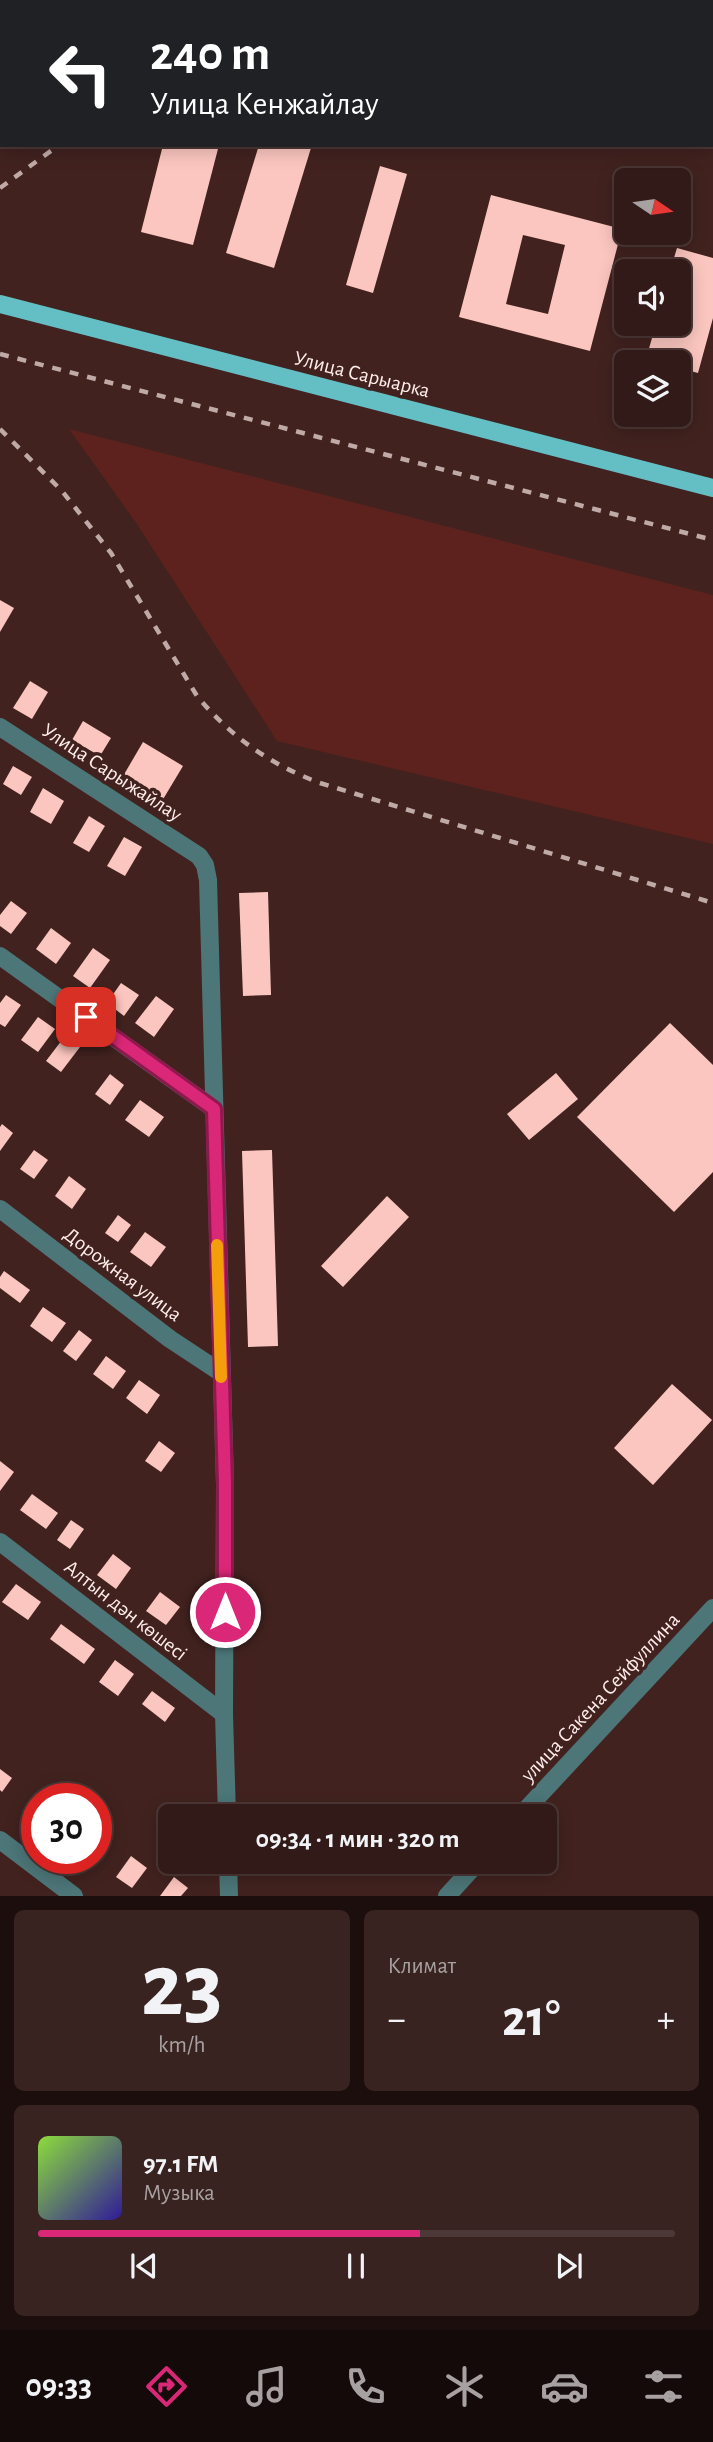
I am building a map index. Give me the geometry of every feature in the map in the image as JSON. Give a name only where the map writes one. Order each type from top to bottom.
[{"type":"main road","name":"Улица Сарыарка","points":[[0,304],[713,488]]},
{"type":"street","name":"Улица Сарыжайлау","points":[[0,727],[199,856],[205,865],[208,880],[214,1109]]},
{"type":"street","points":[[0,956],[214,1109],[225,1484],[224,1714],[227,1804]]},
{"type":"street","name":"Дорожная улица","points":[[0,1209],[170,1339],[220,1372]]},
{"type":"street","name":"Алтын дән көшесі","points":[[0,1542],[224,1714]]},
{"type":"street","name":"улица Сакена Сейфуллина","points":[[531,1804],[713,1608]]},
{"type":"street","points":[[0,1840],[74,1896]]},
{"type":"street","points":[[228,1874],[229,1896]]},
{"type":"street","points":[[447,1896],[467,1874]]},
{"type":"shaded area","points":[[69,429],[713,595],[713,844],[277,741],[137,524]]},
{"type":"building","points":[[162,147],[218,147],[193,245],[141,232]]},
{"type":"building","points":[[258,147],[311,148],[274,268],[226,253]]},
{"type":"building","points":[[380,166],[407,174],[373,293],[346,285]]},
{"type":"building","points":[[491,195],[614,227],[614,245],[618,245],[590,351],[459,317]],"holes":[[[523,235],[565,245],[548,314],[506,304]]]},
{"type":"building","points":[[677,248],[713,258],[713,318],[698,373],[691,371],[691,350],[649,350],[653,336],[691,336],[691,259],[674,259]]},
{"type":"building","points":[[0,600],[14,608],[0,632]]},
{"type":"building","points":[[30,681],[48,692],[32,719],[13,708]]},
{"type":"building","points":[[83,721],[111,738],[100,756],[72,740]]},
{"type":"building","points":[[143,742],[183,766],[159,806],[119,783]]},
{"type":"building","points":[[13,766],[32,777],[21,795],[3,784]]},
{"type":"building","points":[[43,788],[64,801],[51,824],[30,812]]},
{"type":"building","points":[[89,816],[105,826],[89,852],[73,843]]},
{"type":"building","points":[[124,837],[142,847],[125,876],[107,866]]},
{"type":"building","points":[[268,892],[271,995],[243,996],[239,893]]},
{"type":"building","points":[[11,901],[27,913],[11,934],[0,926],[0,915]]},
{"type":"building","points":[[51,928],[71,943],[56,964],[36,949]]},
{"type":"building","points":[[93,948],[110,960],[90,988],[73,976]]},
{"type":"building","points":[[121,983],[139,995],[124,1016],[107,1003]]},
{"type":"building","points":[[6,995],[21,1005],[5,1027],[0,1024],[0,1003]]},
{"type":"building","points":[[156,996],[174,1009],[154,1037],[135,1023]]},
{"type":"building","points":[[38,1017],[55,1029],[38,1052],[21,1040]]},
{"type":"building","points":[[670,1023],[713,1065],[713,1172],[674,1212],[577,1117]]},
{"type":"building","points":[[65,1036],[80,1047],[61,1072],[46,1061]]},
{"type":"building","points":[[556,1073],[578,1099],[529,1140],[507,1114]]},
{"type":"building","points":[[110,1074],[124,1085],[110,1105],[95,1094]]},
{"type":"building","points":[[140,1100],[164,1117],[149,1137],[125,1120]]},
{"type":"building","points":[[2,1124],[13,1133],[0,1151],[0,1127]]},
{"type":"building","points":[[34,1150],[48,1160],[34,1179],[20,1169]]},
{"type":"building","points":[[272,1150],[278,1346],[248,1347],[242,1151]]},
{"type":"building","points":[[69,1176],[86,1189],[72,1209],[55,1196]]},
{"type":"building","points":[[387,1196],[409,1217],[343,1287],[321,1266]]},
{"type":"building","points":[[118,1215],[131,1225],[118,1242],[105,1233]]},
{"type":"building","points":[[145,1232],[166,1247],[151,1267],[130,1252]]},
{"type":"building","points":[[4,1271],[30,1290],[20,1303],[0,1288],[0,1277]]},
{"type":"building","points":[[43,1307],[66,1323],[52,1342],[30,1326]]},
{"type":"building","points":[[79,1330],[92,1340],[76,1361],[63,1351]]},
{"type":"building","points":[[106,1356],[126,1371],[113,1389],[93,1374]]},
{"type":"building","points":[[139,1380],[160,1395],[147,1414],[126,1398]]},
{"type":"building","points":[[672,1384],[712,1420],[653,1485],[614,1448]]},
{"type":"building","points":[[159,1441],[175,1453],[161,1472],[145,1461]]},
{"type":"building","points":[[0,1461],[14,1472],[0,1491]]},
{"type":"building","points":[[32,1494],[58,1513],[46,1529],[20,1510]]},
{"type":"building","points":[[71,1520],[84,1529],[70,1549],[57,1540]]},
{"type":"building","points":[[113,1554],[131,1568],[116,1589],[97,1575]]},
{"type":"building","points":[[16,1584],[41,1602],[28,1620],[2,1602]]},
{"type":"building","points":[[160,1592],[180,1607],[166,1625],[146,1611]]},
{"type":"building","points":[[61,1624],[95,1649],[84,1664],[50,1639]]},
{"type":"building","points":[[115,1660],[134,1674],[118,1696],[99,1682]]},
{"type":"building","points":[[152,1691],[175,1708],[165,1722],[142,1704]]},
{"type":"building","points":[[0,1769],[12,1778],[2,1792],[0,1790]]},
{"type":"building","points":[[131,1856],[147,1868],[132,1888],[116,1877]]},
{"type":"building","points":[[174,1877],[188,1888],[181,1896],[160,1896]]},
{"type":"railway","points":[[0,188],[56,147]]},
{"type":"railway","points":[[0,354],[713,540]]},
{"type":"railway","points":[[0,429],[62,491],[111,553],[197,696],[210,711],[253,748],[285,768],[320,783],[713,903]]},
{"type":"slow traffic","points":[[217,1245],[221,1377]]},
{"type":"route","points":[[86,1017],[214,1109],[225,1484],[225,1612]]}]
